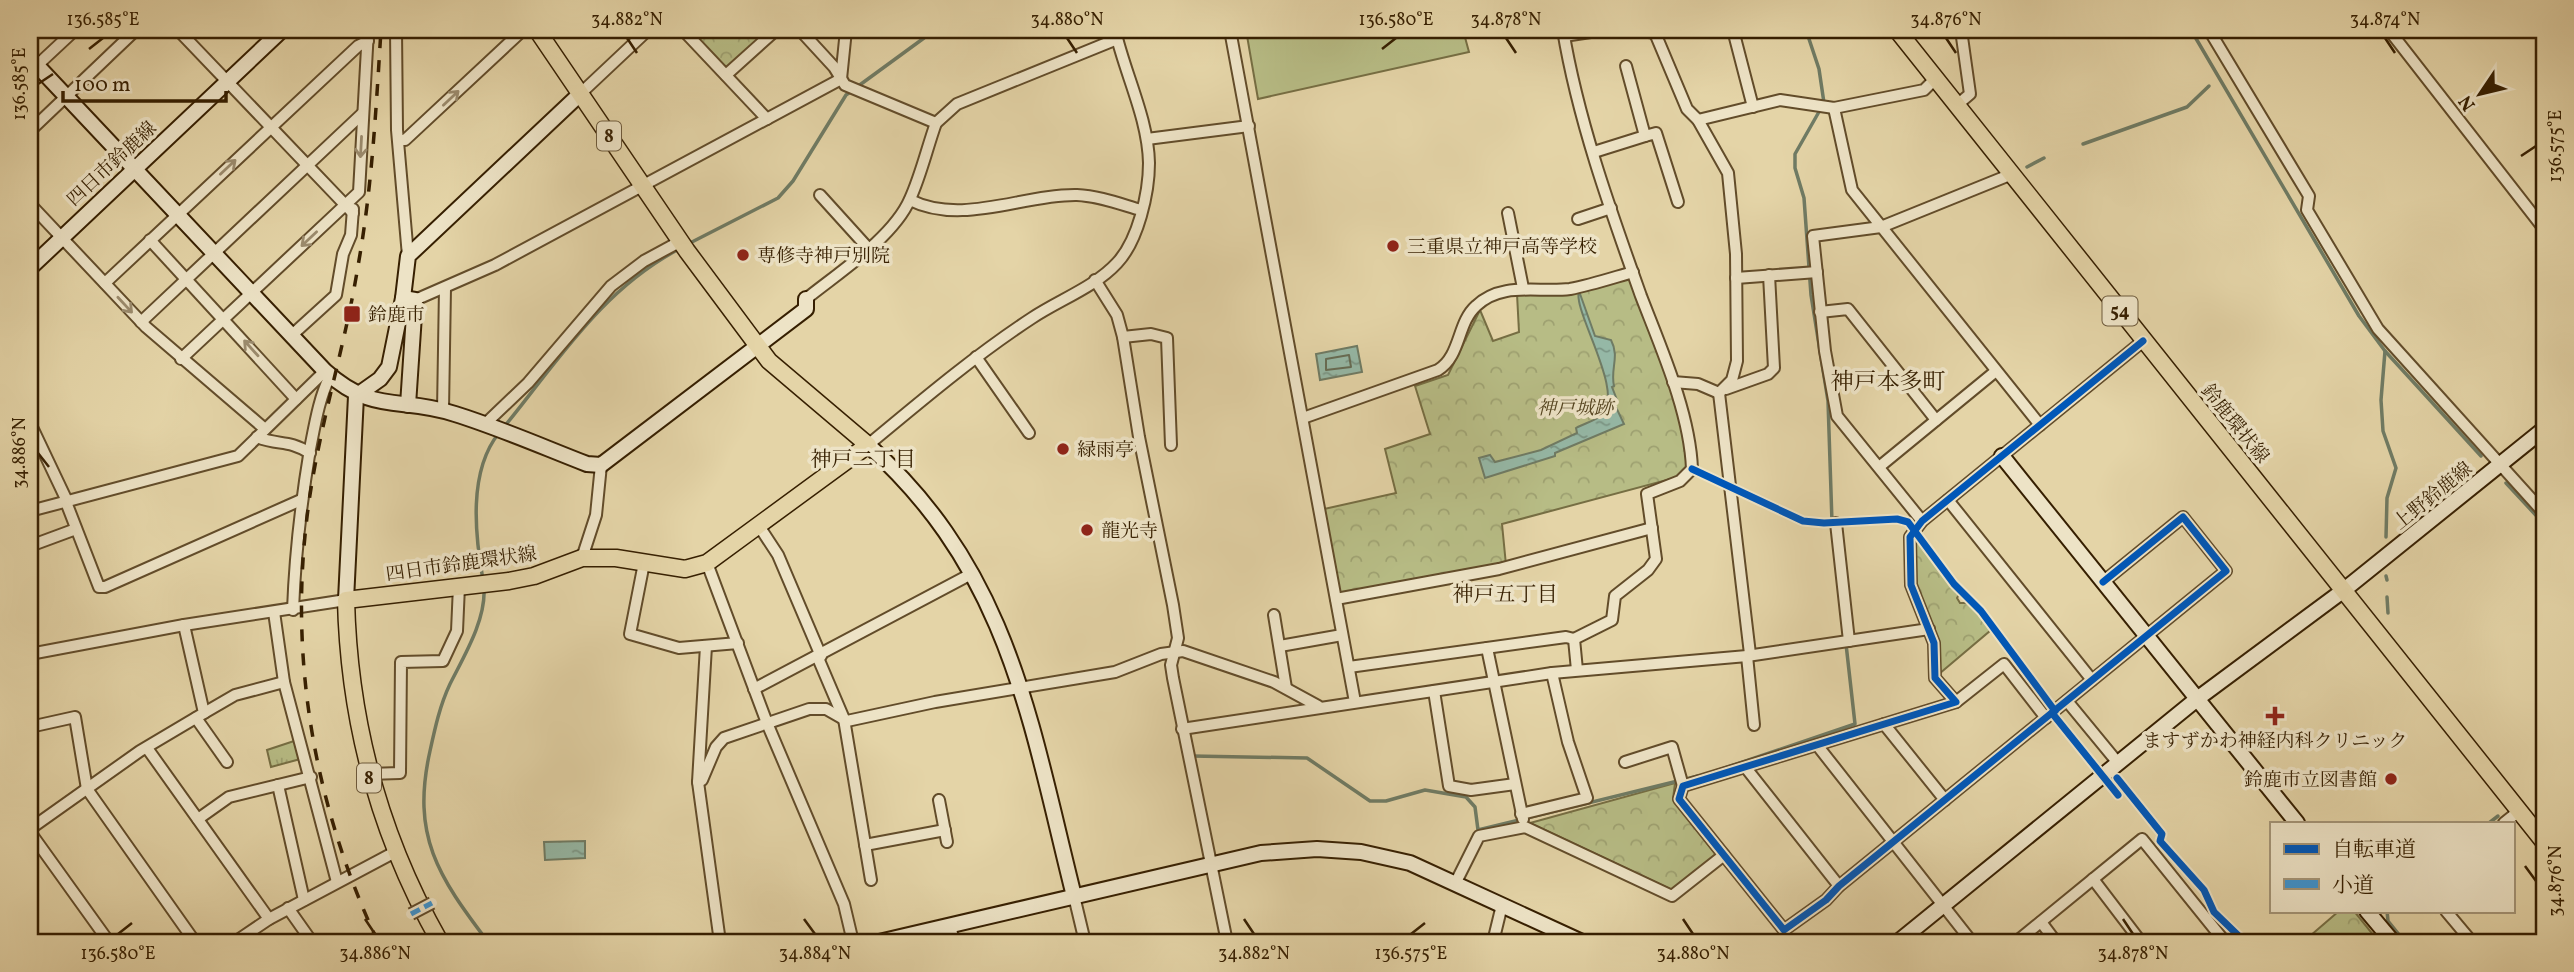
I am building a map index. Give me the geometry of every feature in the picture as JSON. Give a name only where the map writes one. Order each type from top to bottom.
[{"type":"main road","name":"8","points":[[537,30],[683,245],[758,347],[789,380],[868,445]]},
{"type":"main road","name":"鈴鹿環状線","points":[[1897,30],[2544,842]]},
{"type":"main road","name":"四日市鈴鹿環状線","points":[[346,600],[509,581],[534,576],[582,558],[616,558],[685,569],[707,563],[868,445]]},
{"type":"main road","name":"8","points":[[346,600],[349,673],[368,774],[395,852],[418,905],[440,942]]},
{"type":"street","points":[[75,30],[32,65],[66,96],[328,374],[356,396],[443,410],[587,464],[601,466],[806,309],[806,299],[868,248],[899,218],[910,200],[936,123],[957,104],[1116,34],[1147,139],[1149,167],[1141,210],[1131,241],[1120,259],[1095,280],[976,357],[868,445],[930,508],[973,573],[1009,652],[1085,942]]},
{"type":"street","points":[[30,131],[136,30]]},
{"type":"street","points":[[178,30],[350,205],[351,235],[344,254],[336,295],[292,335]]},
{"type":"street","name":"四日市鈴鹿線","points":[[30,268],[282,30]]},
{"type":"street","points":[[396,30],[399,140],[408,256],[408,405]]},
{"type":"street","points":[[399,140],[405,140],[523,30]]},
{"type":"street","points":[[408,256],[648,30]]},
{"type":"street","points":[[683,30],[767,119]]},
{"type":"street","points":[[726,75],[776,30]]},
{"type":"street","points":[[800,30],[834,66],[843,82],[859,92],[936,123]]},
{"type":"street","points":[[843,82],[846,30]]},
{"type":"street","points":[[1230,30],[1355,702]]},
{"type":"street","points":[[1349,667],[1566,637],[1574,639],[1612,620],[1615,596],[1651,568],[1657,552],[1647,494],[1680,481],[1692,469],[1692,455],[1673,382],[1611,208],[1574,89],[1564,33],[1604,30]]},
{"type":"street","points":[[1637,30],[1658,31],[1687,109],[1698,120],[1728,173],[1736,278],[1737,361],[1723,391],[1754,725]]},
{"type":"street","points":[[1733,30],[1754,107]]},
{"type":"street","points":[[1957,105],[1970,94],[1961,30]]},
{"type":"street","points":[[2209,30],[2309,196],[2306,210],[2367,312],[2388,341],[2544,513]]},
{"type":"street","points":[[2389,30],[2544,229]]},
{"type":"street","points":[[181,359],[251,292],[350,205],[359,192],[368,35]]},
{"type":"street","points":[[105,283],[368,35]]},
{"type":"street","points":[[1626,66],[1645,136]]},
{"type":"street","points":[[1698,120],[1780,100],[1832,108],[1924,90],[1936,79]]},
{"type":"street","points":[[409,299],[445,288],[495,265],[767,119],[843,82]]},
{"type":"street","points":[[1832,108],[1852,190],[2040,425]]},
{"type":"street","points":[[141,322],[363,113]]},
{"type":"street","points":[[1147,139],[1249,126]]},
{"type":"street","points":[[1594,152],[1656,133],[1678,202]]},
{"type":"street","points":[[1922,522],[1837,415],[1812,272],[1813,236],[1881,227],[2012,174]]},
{"type":"street","points":[[820,195],[868,248]]},
{"type":"street","points":[[910,200],[936,208],[956,209],[1076,195],[1099,197],[1141,210]]},
{"type":"street","points":[[30,204],[141,322],[271,442],[293,442],[310,453]]},
{"type":"street","points":[[1578,219],[1611,208]]},
{"type":"street","points":[[1508,213],[1523,288]]},
{"type":"street","points":[[150,240],[296,399]]},
{"type":"street","points":[[487,426],[528,383],[611,286],[644,261],[683,245]]},
{"type":"street","points":[[1303,418],[1438,370],[1451,356],[1470,313],[1476,306],[1496,294],[1523,288],[1542,291],[1574,288],[1633,272]]},
{"type":"street","points":[[1736,278],[1812,272]]},
{"type":"street","points":[[1673,382],[1698,384],[1723,391],[1768,374],[1774,368],[1769,275]]},
{"type":"street","points":[[1095,280],[1117,315],[1123,337],[1139,438],[1178,638],[1171,665],[1182,729],[1227,942]]},
{"type":"street","points":[[443,410],[445,288]]},
{"type":"street","points":[[356,396],[380,379],[389,367],[409,299]]},
{"type":"street","points":[[1820,312],[1848,309],[1936,420]]},
{"type":"street","points":[[1123,337],[1151,334],[1167,338],[1171,445]]},
{"type":"street","points":[[1956,702],[1935,678],[1937,661],[1929,629],[1911,585],[1908,546],[1910,537],[1922,522],[1948,500],[2144,341]]},
{"type":"street","points":[[976,357],[1029,433]]},
{"type":"street","points":[[1879,467],[1996,371]]},
{"type":"street","points":[[30,511],[238,456],[296,399],[328,374]]},
{"type":"street","points":[[293,610],[296,533],[328,374]]},
{"type":"street","points":[[30,654],[184,625],[346,600],[356,396]]},
{"type":"street","points":[[30,424],[67,501],[99,587],[105,587],[301,500]]},
{"type":"street","name":"上野鈴鹿線","points":[[1898,942],[2197,699],[2344,590],[2544,429]]},
{"type":"street","points":[[2002,457],[2296,822]]},
{"type":"street","points":[[582,558],[596,515],[601,466]]},
{"type":"street","points":[[1948,500],[2092,680]]},
{"type":"street","points":[[1625,762],[1672,747],[1683,786],[1679,799],[1784,930],[1826,900],[1839,886],[2227,570],[2183,517],[2103,582]]},
{"type":"street","points":[[1836,523],[1846,642]]},
{"type":"street","points":[[759,526],[778,555],[844,719],[871,880]]},
{"type":"street","points":[[1336,599],[1499,569],[1651,528]]},
{"type":"street","points":[[30,546],[76,529]]},
{"type":"street","points":[[644,563],[630,634],[679,648],[738,643]]},
{"type":"street","points":[[707,563],[767,723],[844,904],[853,942]]},
{"type":"street","points":[[754,689],[819,657],[973,573]]},
{"type":"street","points":[[368,774],[400,773],[401,662],[443,660],[457,631],[464,586]]},
{"type":"street","points":[[274,612],[284,682],[337,882]]},
{"type":"street","points":[[1274,615],[1286,688]]},
{"type":"street","points":[[184,625],[200,716],[227,762]]},
{"type":"street","points":[[1182,729],[1318,706],[1552,673],[1748,655],[1929,629]]},
{"type":"street","points":[[1280,646],[1342,635]]},
{"type":"street","points":[[1574,639],[1577,670]]},
{"type":"street","points":[[706,646],[698,782],[720,942]]},
{"type":"street","points":[[1487,648],[1492,683],[1525,827]]},
{"type":"street","points":[[698,782],[724,738],[818,708],[844,719],[1115,672],[1183,650],[1286,688],[1318,706]]},
{"type":"street","points":[[1683,786],[1956,702],[2004,664],[2046,718]]},
{"type":"street","points":[[1521,814],[1587,799],[1568,742],[1552,673]]},
{"type":"street","points":[[109,942],[30,830],[147,748],[235,695],[284,682]]},
{"type":"street","points":[[1433,691],[1449,786],[1471,790],[1515,784]]},
{"type":"street","points":[[2067,701],[2118,762]]},
{"type":"street","points":[[30,727],[75,717],[86,789],[195,942]]},
{"type":"street","points":[[1884,724],[1945,800]]},
{"type":"street","points":[[1817,745],[1972,942]]},
{"type":"street","points":[[147,748],[269,919]]},
{"type":"street","points":[[1746,768],[1839,886]]},
{"type":"street","points":[[198,819],[229,797],[311,777]]},
{"type":"street","points":[[278,785],[304,900]]},
{"type":"street","points":[[939,800],[947,842]]},
{"type":"street","points":[[2505,822],[2519,811]]},
{"type":"street","points":[[1456,882],[1479,836],[1525,827],[1672,895],[1724,855]]},
{"type":"street","points":[[865,845],[945,830]]},
{"type":"street","points":[[2016,942],[2142,839],[2225,942]]},
{"type":"street","points":[[879,942],[1211,864],[1282,851],[1339,851],[1410,863],[1582,942]]},
{"type":"street","points":[[236,942],[288,908],[395,852]]},
{"type":"street","points":[[2093,879],[2141,942]]},
{"type":"street","points":[[411,914],[432,903]]},
{"type":"street","points":[[1493,942],[1502,905]]},
{"type":"street","points":[[288,908],[312,942]]},
{"type":"street","points":[[2368,912],[2393,942]]},
{"type":"street","points":[[2447,912],[2472,942]]},
{"type":"street","points":[[2041,922],[2056,942]]},
{"type":"street","points":[[950,925],[954,942]]},
{"type":"street","points":[[30,933],[36,942]]},
{"type":"green space","points":[[690,30],[770,30],[729,68]]},
{"type":"green space","points":[[1246,30],[1463,30],[1469,52],[1258,99]]},
{"type":"green space","name":"神戸城跡","points":[[1628,278],[1633,280],[1669,381],[1689,456],[1689,466],[1682,476],[1502,524],[1506,565],[1345,595],[1338,591],[1324,509],[1396,493],[1385,449],[1430,434],[1415,386],[1448,375],[1480,310],[1493,341],[1519,332],[1517,294]]},
{"type":"green space","points":[[1914,541],[1923,546],[1960,593],[1957,598],[1960,603],[1970,603],[1991,630],[1939,674],[1936,642],[1914,585]]},
{"type":"green space","points":[[297,740],[304,758],[271,767],[267,750]]},
{"type":"green space","points":[[1675,783],[1673,799],[1716,855],[1672,890],[1530,823]]},
{"type":"green space","points":[[2338,912],[2355,912],[2379,942],[2303,942]]},
{"type":"water","points":[[1579,291],[1595,336],[1611,340],[1614,346],[1612,387],[1617,400],[1614,403],[1624,424],[1555,453],[1555,456],[1485,478],[1479,458],[1490,455],[1495,462],[1541,450],[1577,433],[1576,428],[1601,416],[1607,405],[1608,390],[1604,372],[1583,316]]},
{"type":"water","points":[[1357,346],[1362,372],[1320,380],[1316,354]]},
{"type":"water","points":[[585,841],[585,858],[545,860],[544,842]]},
{"type":"waterway","points":[[688,244],[778,198],[793,181],[846,95],[924,38],[930,30]]},
{"type":"waterway","points":[[1806,30],[1819,69],[1824,103],[1795,154],[1795,168],[1804,198],[1811,295],[1828,401],[1832,522]]},
{"type":"waterway","points":[[2191,30],[2359,316],[2385,351],[2481,456]]},
{"type":"waterway","points":[[2083,144],[2187,107],[2209,86]]},
{"type":"waterway","points":[[2027,167],[2044,158]]},
{"type":"waterway","points":[[504,427],[563,352],[605,305],[653,264],[681,248]]},
{"type":"waterway","points":[[2385,351],[2381,400],[2383,431],[2396,468],[2387,498],[2386,537]]},
{"type":"waterway","points":[[483,580],[476,524],[478,484],[489,448],[499,433]]},
{"type":"waterway","points":[[2506,483],[2544,524]]},
{"type":"waterway","points":[[2386,576],[2387,580]]},
{"type":"waterway","points":[[484,588],[478,625],[446,692],[438,717],[425,781],[424,807],[433,854],[455,896],[488,942]]},
{"type":"waterway","points":[[2387,597],[2388,613]]},
{"type":"waterway","points":[[1716,771],[1855,724],[1846,644]]},
{"type":"waterway","points":[[1192,756],[1307,758],[1370,801],[1386,801],[1425,790],[1466,797],[1475,807],[1478,830],[1698,776]]},
{"type":"waterway","points":[[2490,822],[2498,816]]},
{"type":"waterway","points":[[2387,912],[2388,921],[2405,942]]},
{"type":"railway","points":[[378,942],[339,842],[313,739],[302,633],[302,580],[310,493],[363,237],[373,148],[381,30]]},
{"type":"marked path","points":[[411,914],[432,903]]},
{"type":"cycle path","points":[[2103,582],[2183,517],[2226,571],[1839,886],[1826,900],[1784,930],[1679,799],[1683,786],[1956,702],[1935,678],[1934,643],[1911,585],[1910,537],[1922,521],[2143,341]]},
{"type":"cycle path","points":[[1692,469],[1803,521],[1824,523],[1897,519],[1908,522],[1954,584],[1981,611],[2055,711]]},
{"type":"cycle path","points":[[2052,713],[2118,795]]},
{"type":"cycle path","points":[[2117,778],[2162,834],[2160,841],[2204,890],[2214,912],[2245,942]]},
{"type":"place","name":"三重県立神戸高等学校","points":[[1393,246]]},
{"type":"place","name":"専修寺神戸別院","points":[[743,255]]},
{"type":"place","name":"鈴鹿市","points":[[352,314]]},
{"type":"place","name":"緑雨亭","points":[[1063,449]]},
{"type":"place","name":"龍光寺","points":[[1087,530]]},
{"type":"place","name":"ますずかわ神経内科クリニック","points":[[2275,716]]},
{"type":"place","name":"鈴鹿市立図書館","points":[[2391,779]]},
{"type":"district","name":"神戸本多町","points":[[1888,381]]},
{"type":"district","name":"神戸二丁目","points":[[863,459]]},
{"type":"district","name":"神戸五丁目","points":[[1505,594]]}]
